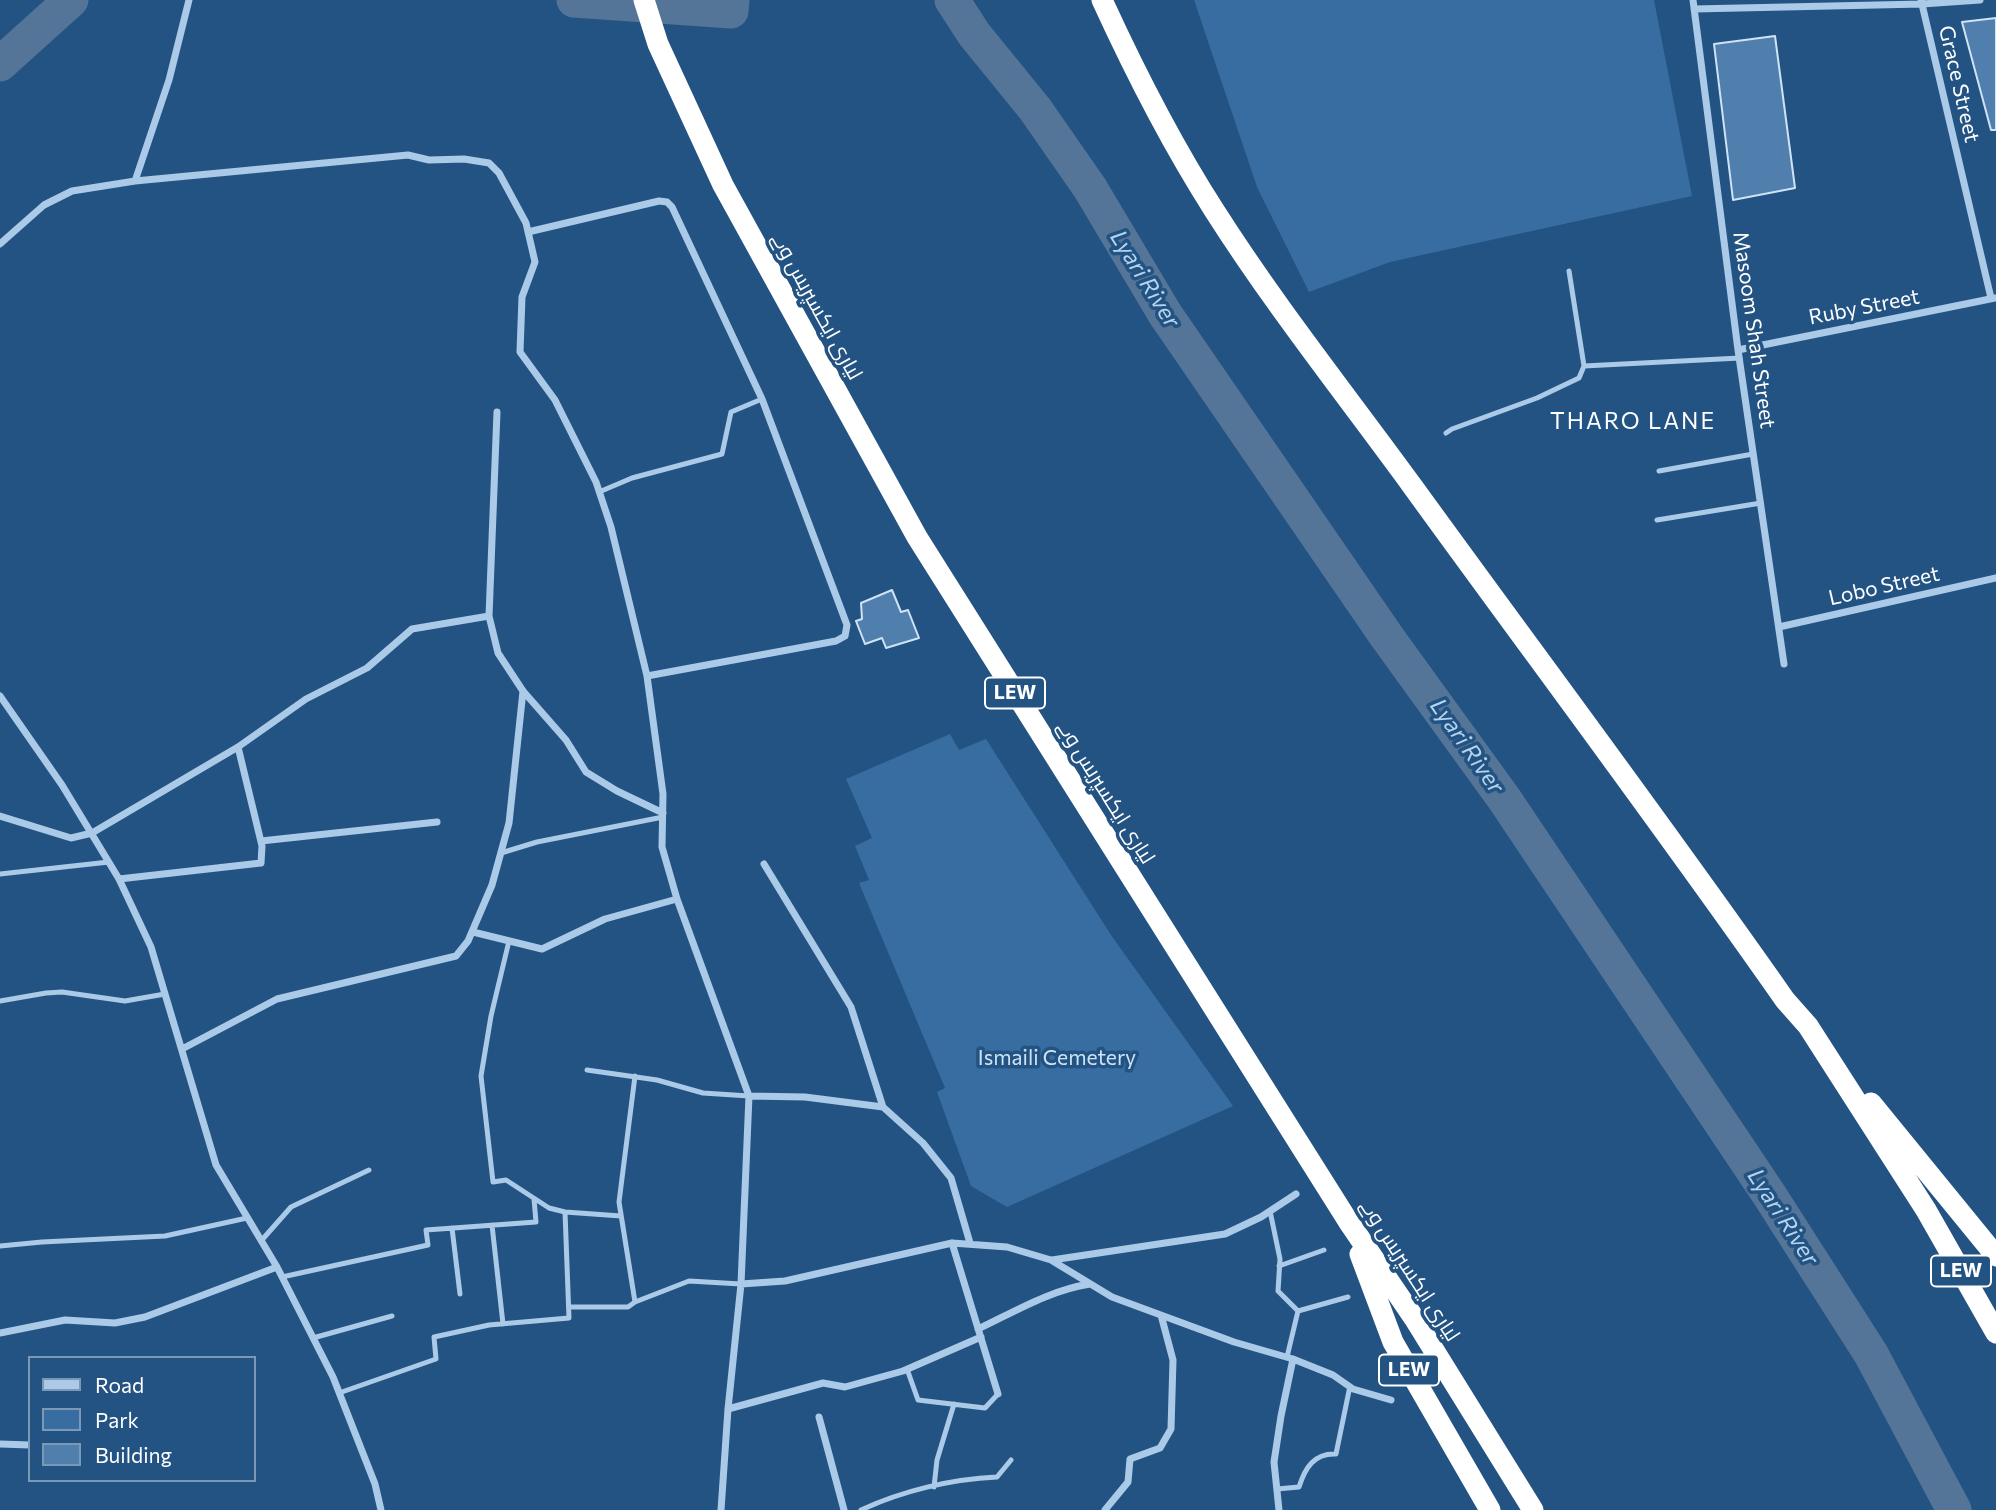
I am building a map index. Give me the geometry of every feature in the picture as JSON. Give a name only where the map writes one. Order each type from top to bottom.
[{"type":"highway","name":"لیاری ایکسپریس وے","points":[[644,0],[658,44],[723,185],[917,537],[1348,1221],[1414,1318],[1533,1510]]},
{"type":"highway","name":"LEW","points":[[1102,0],[1145,90],[1178,150],[1251,266],[1331,380],[1564,692],[1786,1000],[1996,1255]]},
{"type":"highway","name":"LEW","points":[[1808,1026],[1926,1210],[1996,1333]]},
{"type":"highway","name":"LEW","points":[[1348,1221],[1392,1342],[1490,1510]]},
{"type":"street","points":[[135,181],[169,80],[189,0]]},
{"type":"street","points":[[1693,4],[1980,0]]},
{"type":"street","name":"Grace Street","points":[[1921,2],[1994,298]]},
{"type":"street","name":"Masoom Shah Street","points":[[1693,4],[1739,354],[1784,664]]},
{"type":"street","points":[[0,244],[44,205],[72,191],[135,181],[408,155],[429,160],[464,159],[489,163],[499,173],[526,223],[535,262],[522,297],[520,352],[555,400],[599,492],[611,527],[647,676],[663,794],[662,848],[677,898],[749,1096],[741,1284],[721,1510]]},
{"type":"street","points":[[528,232],[659,201],[667,202],[673,207],[762,399],[847,625],[845,636],[822,644],[647,676]]},
{"type":"street","name":"Ruby Street","points":[[1739,354],[1994,298]]},
{"type":"street","points":[[497,412],[489,616],[498,653],[523,691],[566,740],[586,772],[663,815]]},
{"type":"street","name":"Lobo Street","points":[[1779,627],[1996,578]]},
{"type":"street","points":[[0,816],[71,838],[92,833],[238,747],[306,699],[367,668],[412,629],[489,616]]},
{"type":"street","points":[[182,1049],[277,999],[456,956],[468,942],[492,885],[509,823],[523,691]]},
{"type":"street","points":[[0,696],[119,878],[151,947],[216,1165],[277,1267],[340,1392],[375,1484],[382,1510]]},
{"type":"street","points":[[119,878],[261,863],[261,841],[238,747]]},
{"type":"street","points":[[261,841],[437,822]]},
{"type":"street","points":[[764,864],[851,1007],[883,1107],[923,1143],[951,1178],[970,1243]]},
{"type":"street","points":[[472,932],[542,949],[605,919],[677,898]]},
{"type":"street","points":[[749,1096],[804,1097],[883,1107]]},
{"type":"street","points":[[1051,1260],[1225,1234],[1296,1194]]},
{"type":"street","points":[[741,1284],[785,1281],[952,1243],[1007,1247],[1051,1260],[1112,1297],[1234,1342],[1290,1358],[1333,1375],[1350,1386],[1391,1400]]},
{"type":"street","points":[[952,1243],[998,1394]]},
{"type":"street","points":[[0,1334],[65,1320],[115,1324],[145,1317],[277,1267]]},
{"type":"street","points":[[728,1409],[823,1383],[845,1387],[907,1369],[1052,1294],[1091,1284]]},
{"type":"street","points":[[1105,1510],[1128,1482],[1130,1459],[1160,1448],[1171,1429],[1173,1360],[1161,1315]]},
{"type":"street","points":[[1279,1510],[1274,1462],[1290,1358]]},
{"type":"street","points":[[819,1417],[844,1510]]},
{"type":"street","points":[[0,1444],[28,1445]]},
{"type":"lane","points":[[1446,433],[1537,398],[1579,378],[1584,366],[1569,271]]},
{"type":"lane","points":[[1584,366],[1739,354]]},
{"type":"lane","points":[[599,492],[632,478],[722,454],[731,412],[762,399]]},
{"type":"lane","points":[[1659,471],[1753,454]]},
{"type":"lane","points":[[1657,520],[1761,503]]},
{"type":"lane","points":[[500,853],[537,842],[663,815]]},
{"type":"lane","points":[[0,874],[109,862]]},
{"type":"lane","points":[[509,941],[491,1016],[481,1076],[493,1182],[506,1180],[549,1208],[565,1212],[621,1216]]},
{"type":"lane","points":[[0,1001],[62,992],[125,1001],[165,994]]},
{"type":"lane","points":[[587,1070],[635,1076],[703,1093],[749,1096]]},
{"type":"lane","points":[[635,1076],[619,1202],[635,1302]]},
{"type":"lane","points":[[261,1241],[291,1207],[369,1170]]},
{"type":"lane","points":[[282,1277],[428,1245],[426,1230],[536,1222],[534,1199]]},
{"type":"lane","points":[[1270,1211],[1279,1266],[1278,1291],[1297,1311]]},
{"type":"lane","points":[[340,1392],[436,1359],[434,1337],[503,1324],[569,1318],[565,1212]]},
{"type":"lane","points":[[0,1246],[165,1236],[247,1218]]},
{"type":"lane","points":[[492,1225],[503,1324]]},
{"type":"lane","points":[[452,1228],[460,1294]]},
{"type":"lane","points":[[1279,1266],[1324,1250]]},
{"type":"lane","points":[[569,1307],[628,1307],[689,1281],[741,1284]]},
{"type":"lane","points":[[1297,1311],[1348,1297]]},
{"type":"lane","points":[[1290,1358],[1297,1311]]},
{"type":"lane","points":[[313,1338],[392,1316]]},
{"type":"lane","points":[[907,1369],[918,1400],[985,1408],[998,1394]]},
{"type":"lane","points":[[1277,1489],[1298,1487],[1305,1468],[1325,1453],[1336,1454],[1350,1386]]},
{"type":"lane","points":[[934,1487],[937,1460],[954,1404]]},
{"type":"lane","points":[[861,1510],[885,1499],[969,1478],[997,1477],[1011,1460]]},
{"type":"green space","points":[[1194,0],[1654,0],[1692,196],[1390,262],[1309,292],[1257,187]]},
{"type":"green space","name":"Ismaili Cemetery","points":[[950,734],[959,750],[986,739],[1111,935],[1233,1106],[1007,1207],[971,1186],[937,1092],[945,1088],[859,883],[869,880],[855,846],[872,838],[846,779]]},
{"type":"building","points":[[1996,18],[1996,130],[1991,130],[1962,22]]},
{"type":"building","points":[[1775,36],[1795,188],[1733,200],[1714,44]]},
{"type":"building","points":[[892,590],[901,612],[908,610],[919,638],[886,648],[882,638],[865,644],[856,621],[862,619],[861,603]]},
{"type":"waterway","points":[[0,64],[71,0]]},
{"type":"waterway","points":[[574,0],[731,11],[732,0]]},
{"type":"waterway","name":"Lyari River","points":[[952,0],[974,34],[1035,109],[1090,188],[1165,314],[1387,637],[1505,800],[1770,1196],[1871,1354],[1954,1510]]},
{"type":"district","name":"THARO LANE","points":[[1633,421]]}]
